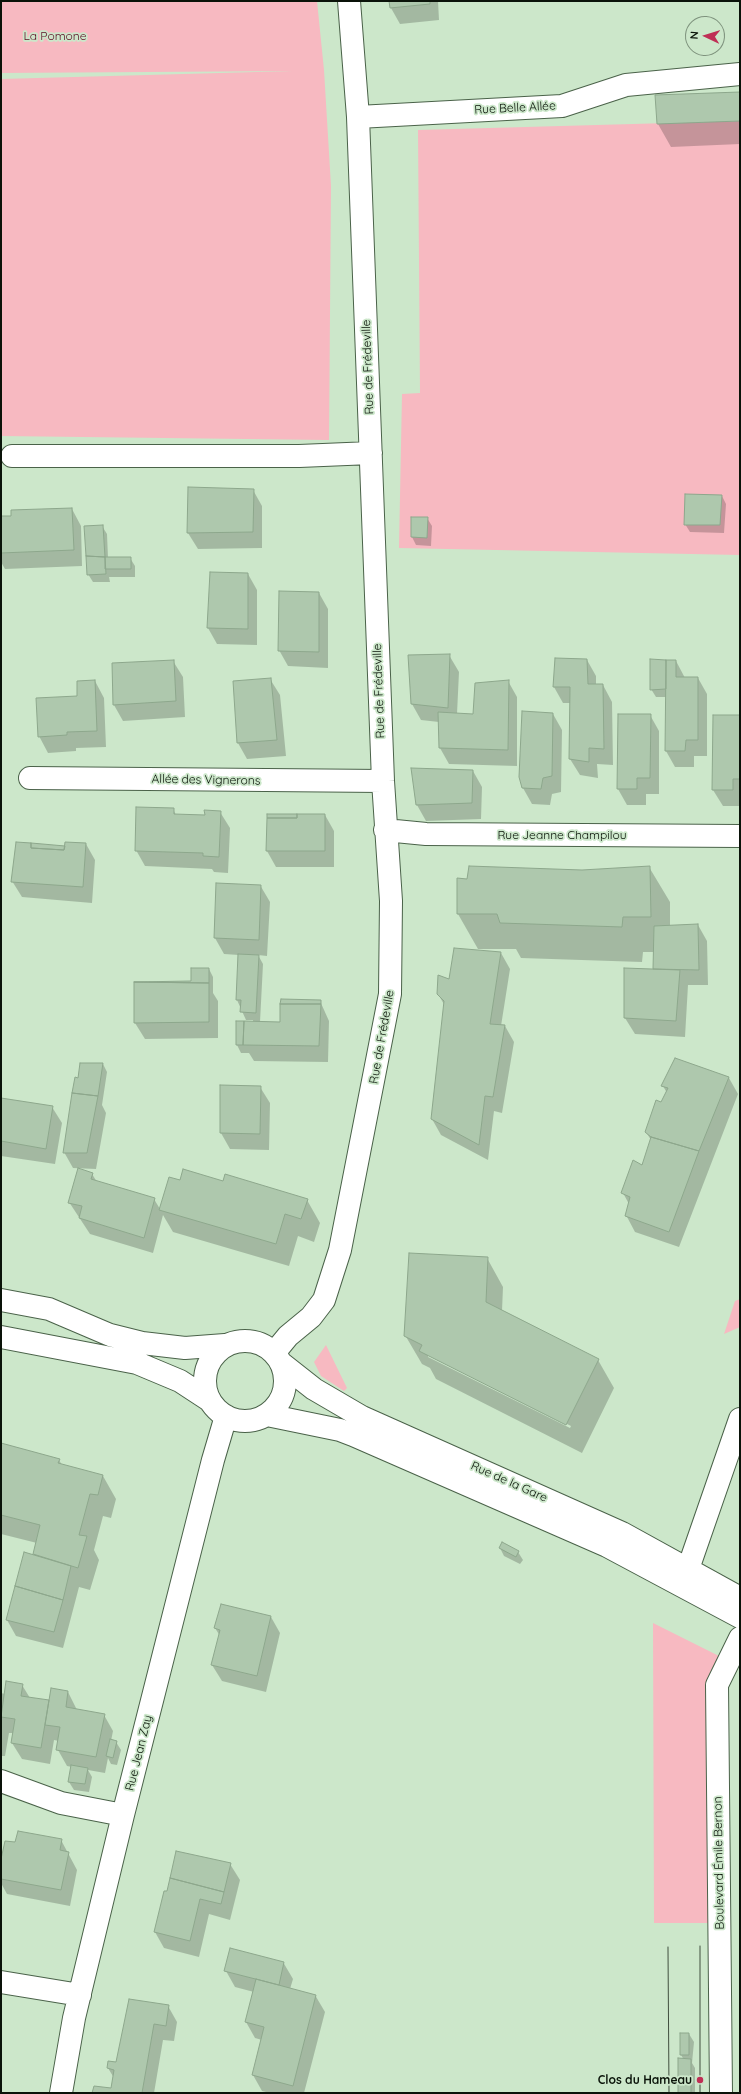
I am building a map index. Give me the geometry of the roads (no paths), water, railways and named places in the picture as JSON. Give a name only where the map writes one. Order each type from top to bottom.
[{"type":"street","name":"Rue de Frédeville","points":[[278,1358],[288,1336],[311,1317],[324,1300],[340,1250],[390,994],[391,901],[385,830],[358,117],[349,1]]},
{"type":"street","name":"Rue Belle Allée","points":[[358,117],[562,106],[626,85],[740,74]]},
{"type":"street","points":[[12,456],[299,456],[371,453]]},
{"type":"street","name":"Allée des Vignerons","points":[[30,778],[383,781]]},
{"type":"street","name":"Rue Jeanne Champilou","points":[[385,830],[426,834],[740,836]]},
{"type":"street","points":[[1,1300],[49,1309],[110,1335],[142,1343],[185,1348],[225,1345],[238,1341],[251,1341],[264,1345],[278,1358],[284,1374],[285,1386],[282,1397],[276,1407],[267,1415],[246,1421],[226,1416],[216,1409],[209,1400],[180,1381],[137,1363],[1,1337]]},
{"type":"street","points":[[209,1400],[205,1388],[207,1370],[214,1353],[225,1345]]},
{"type":"street","name":"Rue de la Gare","points":[[278,1358],[314,1389],[362,1417],[622,1533],[740,1617]]},
{"type":"street","name":"Rue de la Gare","points":[[267,1415],[340,1430],[353,1435],[607,1546],[740,1598]]},
{"type":"street","name":"Rue Jean Zay","points":[[61,2093],[80,1995],[123,1815],[213,1460],[226,1416]]},
{"type":"street","points":[[684,1577],[740,1419]]},
{"type":"street","name":"Boulevard Émile Bernon","points":[[721,2093],[717,1685],[740,1638]]},
{"type":"street","points":[[1,1781],[61,1803],[123,1815]]},
{"type":"street","points":[[1,1982],[80,1995]]},
{"type":"tram line","points":[[700,1946],[700,2093]]},
{"type":"tram line","points":[[668,1947],[669,2093]]},
{"type":"place","name":"Clos du Hameau","points":[[700,2080]]},
{"type":"park label","name":"La Pomone","points":[[55,36]]}]
